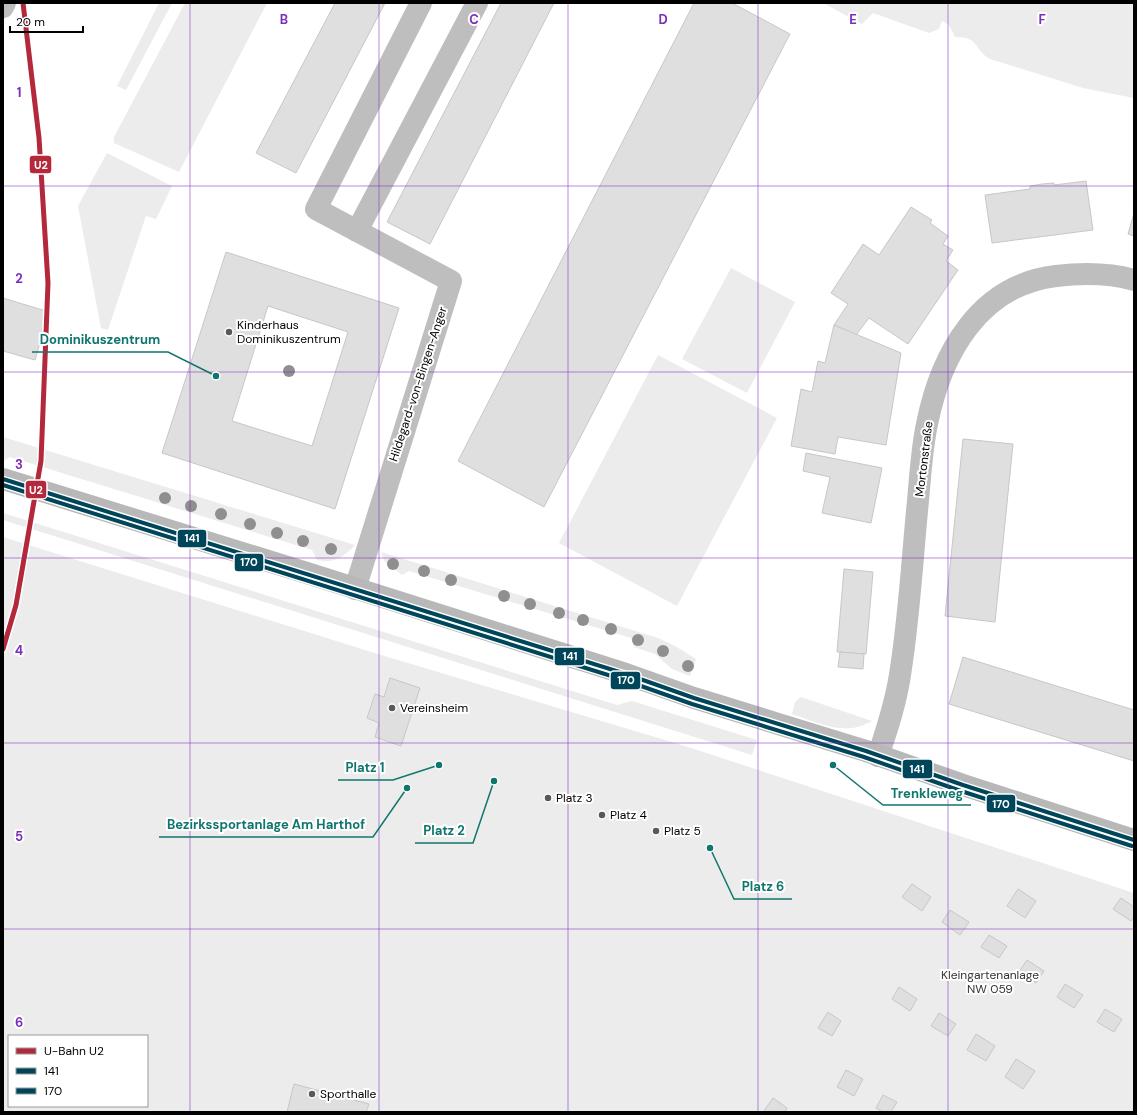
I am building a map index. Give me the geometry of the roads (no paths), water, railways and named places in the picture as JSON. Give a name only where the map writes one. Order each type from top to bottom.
[{"type":"main road","points":[[3,479],[626,674],[694,698],[797,729],[1134,840]]},
{"type":"street","points":[[3,7],[5,3]]},
{"type":"street","name":"Hildegard-von-Bingen-Anger","points":[[355,589],[389,474],[451,281],[316,209],[421,3]]},
{"type":"street","points":[[357,232],[477,3]]},
{"type":"street","name":"Mortonstraße","points":[[878,756],[893,712],[901,669],[926,424],[940,376],[958,339],[980,312],[999,297],[1036,279],[1083,273],[1134,280]]},
{"type":"metro line","name":"U2","points":[[3,649],[16,605],[41,461],[48,283],[39,138],[23,3]]},
{"type":"place","name":"Kinderhaus Dominikuszentrum","points":[[229,332]]},
{"type":"place","name":"Dominikuszentrum","points":[[216,376]]},
{"type":"place","name":"Vereinsheim","points":[[392,708]]},
{"type":"place","name":"Platz 1","points":[[439,765]]},
{"type":"place","name":"Trenkleweg","points":[[833,765]]},
{"type":"place","name":"Platz 2","points":[[494,781]]},
{"type":"place","name":"Bezirkssportanlage Am Harthof","points":[[407,788]]},
{"type":"place","name":"Platz 3","points":[[548,798]]},
{"type":"place","name":"Platz 4","points":[[602,815]]},
{"type":"place","name":"Platz 5","points":[[656,831]]},
{"type":"place","name":"Platz 6","points":[[710,848]]},
{"type":"place","name":"Sporthalle","points":[[312,1094]]},
{"type":"park label","name":"Kleingartenanlage NW 059","points":[[990,982]]}]
